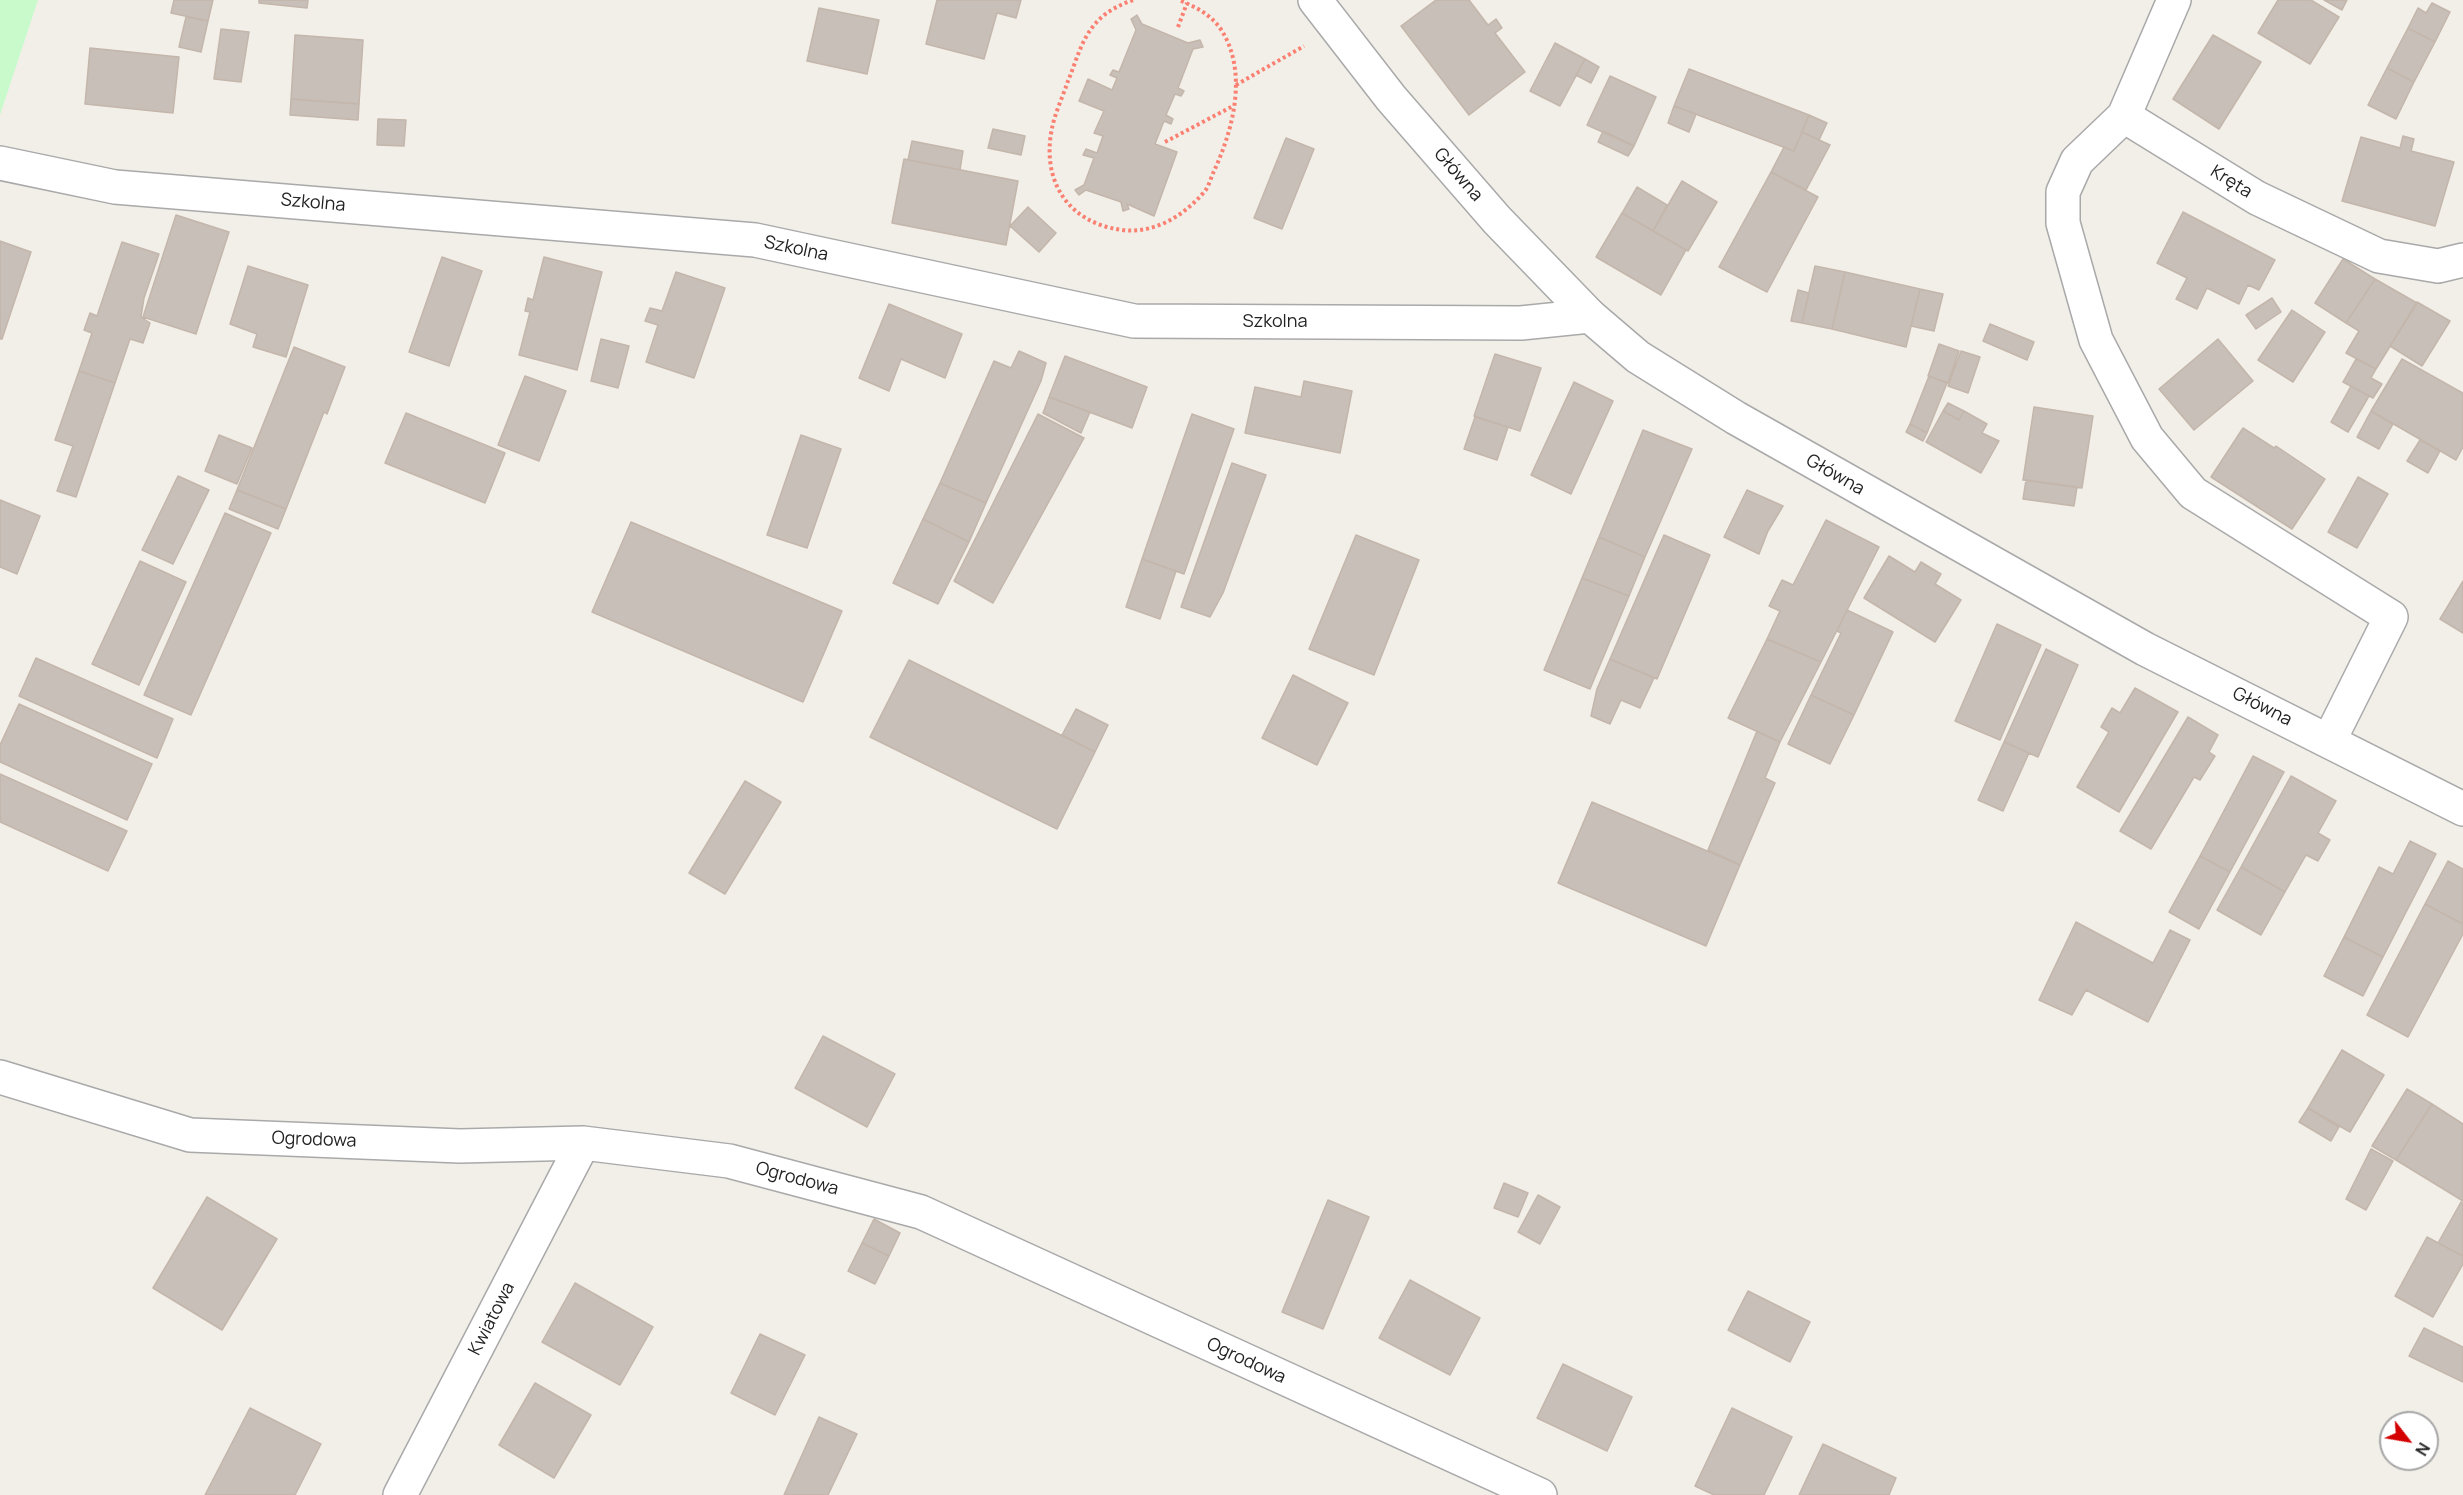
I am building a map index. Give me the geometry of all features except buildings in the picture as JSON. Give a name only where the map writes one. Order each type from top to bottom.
[{"type":"street","name":"Główna","points":[[1314,0],[1391,98],[1497,220],[1590,316],[1638,357],[1736,418],[2145,649],[2463,809]]},
{"type":"street","points":[[2174,0],[2124,116],[2077,161],[2063,192],[2063,223],[2096,340],[2147,438],[2193,493],[2391,617],[2329,741]]},
{"type":"street","name":"Kręta","points":[[2124,116],[2257,198],[2379,256],[2438,266],[2463,260]]},
{"type":"street","name":"Szkolna","points":[[0,163],[115,187],[755,240],[1134,321],[1521,323],[1590,316]]},
{"type":"street","name":"Ogrodowa","points":[[0,1077],[190,1135],[460,1146],[583,1143],[729,1161],[921,1212],[1540,1495]]},
{"type":"street","name":"Kwiatowa","points":[[400,1495],[583,1143]]},
{"type":"path","points":[[1133,0],[1115,7],[1096,22],[1082,43],[1052,129],[1052,165],[1055,182],[1057,190],[1069,208],[1093,222],[1121,230],[1151,230],[1176,217],[1205,191],[1229,134],[1236,85],[1232,55],[1222,30],[1201,9],[1179,0]]},
{"type":"path","points":[[1178,27],[1187,3]]},
{"type":"path","points":[[1236,85],[1336,28]]},
{"type":"path","points":[[1165,142],[1234,105]]},
{"type":"green space","points":[[0,0],[38,0],[0,115]]}]
